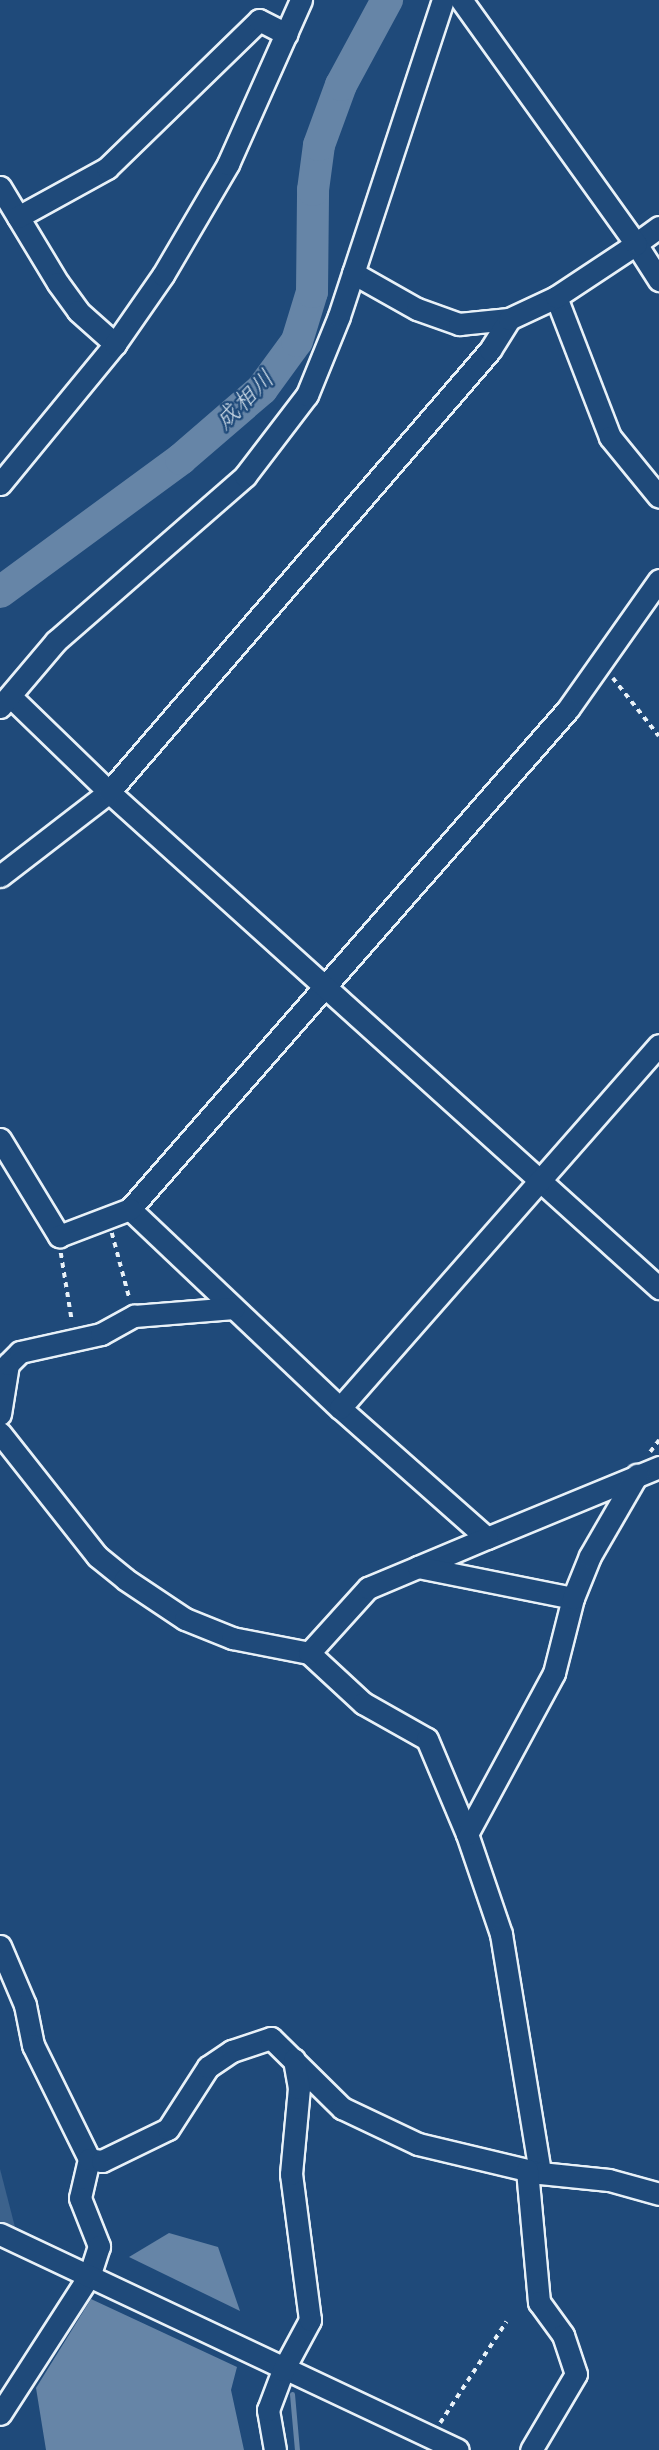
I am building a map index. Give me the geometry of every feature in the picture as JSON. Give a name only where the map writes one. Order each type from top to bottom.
[{"type":"street","points":[[0,484],[115,344],[163,275],[228,164],[301,0]]},
{"type":"street","points":[[443,0],[353,273],[307,395],[245,476],[56,641],[5,701],[659,1288]]},
{"type":"street","points":[[461,0],[659,280]]},
{"type":"street","points":[[18,217],[107,168],[259,20],[287,34]]},
{"type":"street","points":[[0,187],[78,310],[115,344]]},
{"type":"street","points":[[353,273],[417,309],[459,324],[509,319],[556,296],[659,227]]},
{"type":"street","points":[[556,296],[610,437],[659,497]]},
{"type":"street","points":[[0,876],[109,792],[490,350],[509,319]]},
{"type":"street","points":[[0,1139],[59,1236],[130,1209],[569,709],[659,580]]},
{"type":"street","points":[[340,1408],[659,1045]]},
{"type":"street","points":[[130,1209],[340,1408],[487,1538]]},
{"type":"street","points":[[0,1413],[8,1364],[20,1352],[75,1341],[134,1316],[234,1308]]},
{"type":"street","points":[[0,1433],[97,1556],[125,1579],[186,1619],[232,1639],[309,1653],[363,1703],[427,1739],[467,1834],[501,1934],[533,2171],[539,2302],[563,2335],[576,2374],[531,2450]]},
{"type":"street","points":[[309,1653],[368,1588],[659,1467]]},
{"type":"street","points":[[467,1834],[554,1673],[573,1598],[590,1556],[637,1475]]},
{"type":"street","points":[[418,1567],[573,1598]]},
{"type":"street","points":[[0,1946],[25,2005],[33,2045],[89,2159],[80,2199],[99,2246],[89,2276],[0,2414]]},
{"type":"street","points":[[89,2159],[102,2161],[168,2129],[208,2067],[232,2051],[271,2038],[294,2057],[342,2108],[418,2144],[533,2171],[609,2180],[659,2194]]},
{"type":"street","points":[[275,2450],[268,2410],[283,2370],[310,2320],[291,2174],[299,2088],[294,2057]]},
{"type":"street","points":[[0,2234],[283,2370],[458,2450]]},
{"type":"path","points":[[600,663],[659,736]]},
{"type":"path","points":[[107,1218],[134,1316]]},
{"type":"path","points":[[59,1236],[75,1341]]},
{"type":"path","points":[[431,2436],[506,2322]]},
{"type":"shaded area","points":[[0,2169],[16,2231],[0,2224]]},
{"type":"shaded area","points":[[169,2233],[218,2247],[240,2311],[129,2257]]},
{"type":"shaded area","points":[[91,2299],[237,2367],[231,2390],[244,2450],[46,2450],[36,2388]]},
{"type":"waterway","name":"成相川","points":[[0,592],[181,459],[262,389],[297,341],[312,292],[313,190],[319,145],[341,85],[387,0]]},
{"type":"waterway","points":[[292,2394],[297,2450]]}]
